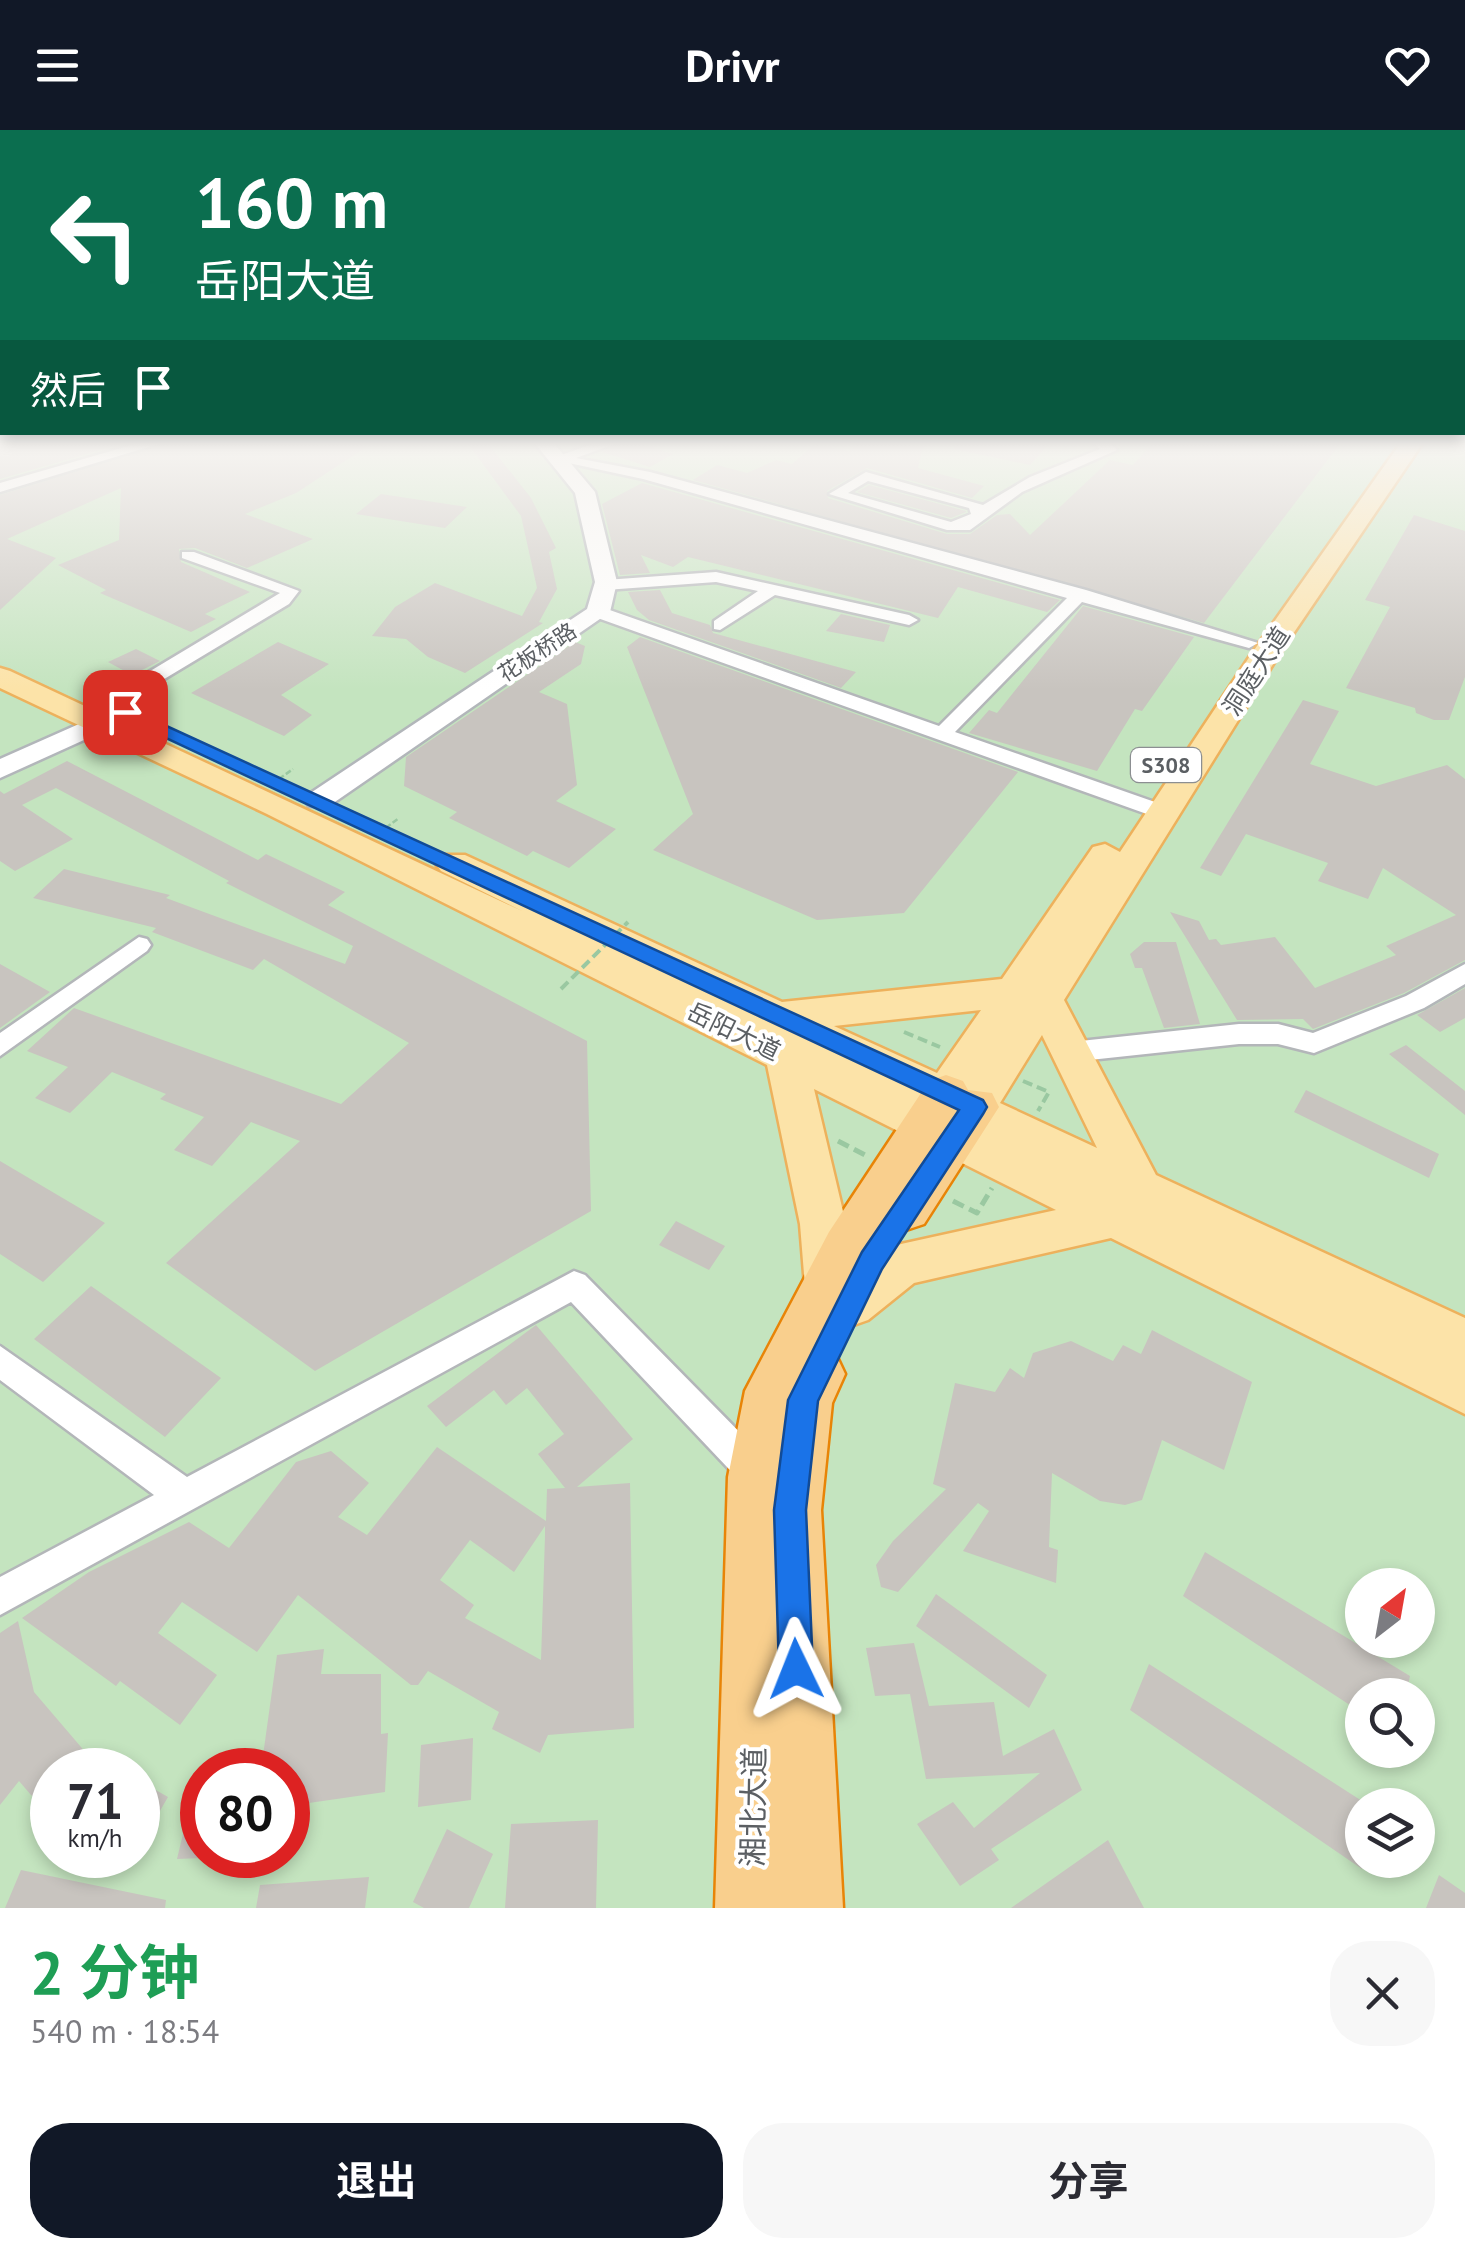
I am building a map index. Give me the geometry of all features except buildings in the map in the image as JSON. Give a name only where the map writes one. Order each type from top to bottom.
[{"type":"highway","name":"湘北大道","points":[[753,1908],[760,1477],[774,1391],[840,1295],[872,1260],[950,1115]]},
{"type":"highway","name":"湘北大道","points":[[806,1908],[790,1510],[803,1400],[840,1295]]},
{"type":"main road","name":"洞庭大道","points":[[1152,808],[1249,643],[1334,524]]},
{"type":"main road","name":"洞庭大道","points":[[950,1115],[1152,808],[1355,524]]},
{"type":"main road","name":"岳阳大道","points":[[0,654],[278,807],[950,1115],[1126,1204],[1465,1389]]},
{"type":"main road","name":"岳阳大道","points":[[0,678],[311,795],[780,1037]]},
{"type":"main road","points":[[1028,995],[1071,1052],[1126,1204],[901,1266],[840,1295],[780,1037],[1028,995]]},
{"type":"main road","name":"岳阳大道","points":[[1126,1204],[1465,1343]]},
{"type":"street","name":"花板桥路","points":[[311,795],[581,604],[585,584],[575,524]]},
{"type":"street","name":"花板桥路","points":[[311,795],[598,612],[605,585],[592,524]]},
{"type":"street","points":[[829,524],[1249,643]]},
{"type":"street","points":[[943,555],[971,524]]},
{"type":"street","points":[[0,770],[103,714],[283,600],[292,590],[188,555]]},
{"type":"street","points":[[605,585],[716,577],[909,620]]},
{"type":"street","points":[[720,625],[771,590]]},
{"type":"street","points":[[942,734],[1080,594]]},
{"type":"street","points":[[598,612],[1152,808]]},
{"type":"street","points":[[0,1046],[139,945]]},
{"type":"street","points":[[1071,1052],[1239,1034],[1278,1034],[1314,1043],[1415,1002],[1465,974]]},
{"type":"street","points":[[0,1597],[574,1285],[760,1477]]},
{"type":"street","points":[[0,1361],[185,1497]]},
{"type":"path","points":[[560,989],[628,922]]},
{"type":"green space","points":[[0,524],[1465,524],[1465,1908],[0,1908]]},
{"type":"route","points":[[125,712],[302,791],[774,1017],[974,1107],[872,1260],[803,1400],[790,1510],[796,1669]]}]
